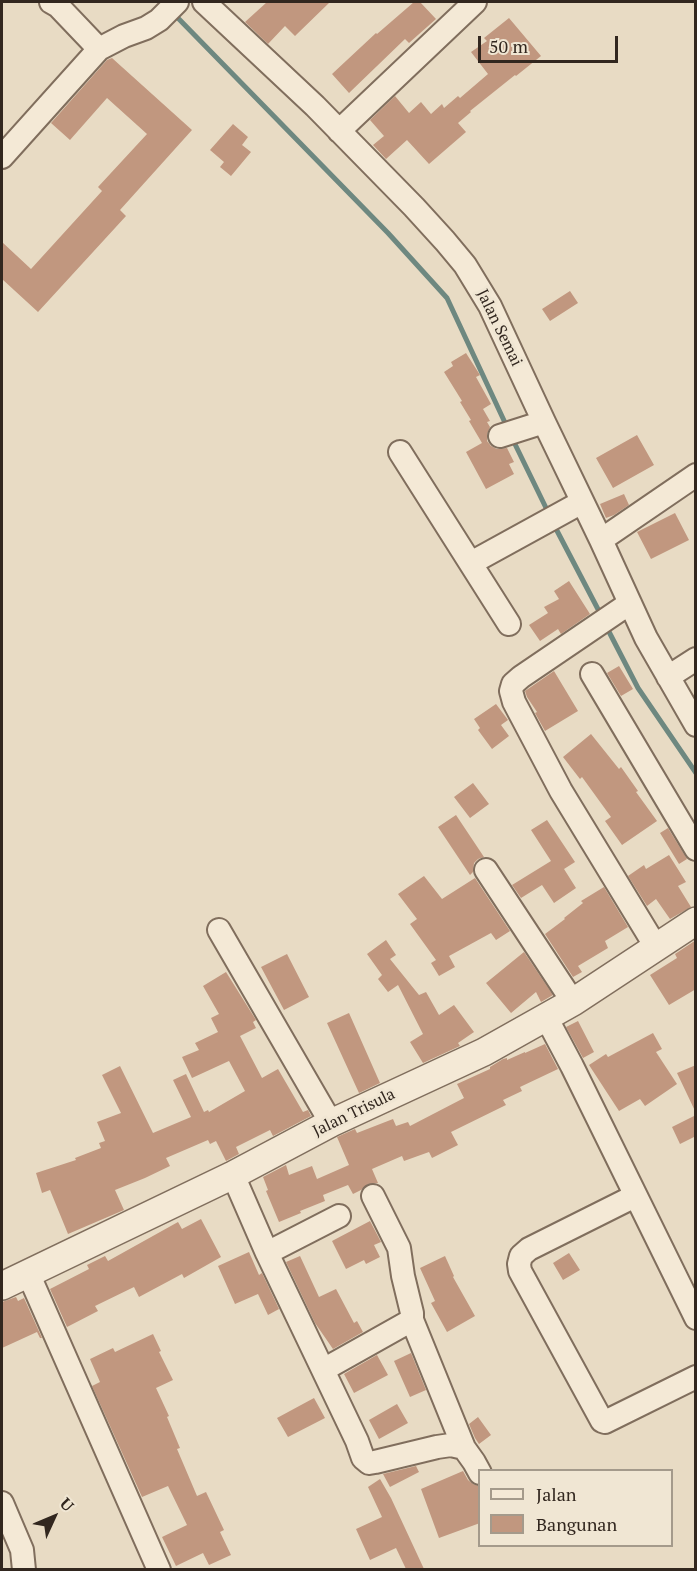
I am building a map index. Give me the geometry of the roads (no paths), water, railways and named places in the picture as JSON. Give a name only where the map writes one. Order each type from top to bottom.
[{"type":"street","points":[[51,2],[58,6],[99,49]]},
{"type":"street","points":[[2,157],[99,49],[146,28],[159,20],[177,2]]},
{"type":"street","name":"Jalan Semai","points":[[204,2],[308,99],[414,207],[465,266],[490,306],[524,429],[572,507],[601,540],[624,608],[646,638],[696,725]]},
{"type":"street","points":[[339,131],[474,2]]},
{"type":"street","points":[[400,452],[509,624]]},
{"type":"street","points":[[601,540],[696,476]]},
{"type":"street","points":[[471,563],[572,507]]},
{"type":"street","points":[[624,608],[520,677],[513,684],[511,691],[514,702],[561,791],[656,948]]},
{"type":"street","points":[[668,677],[696,658]]},
{"type":"street","points":[[592,674],[696,849]]},
{"type":"street","points":[[486,870],[573,1002]]},
{"type":"street","name":"Jalan Trisula","points":[[2,1286],[233,1174],[331,1122],[484,1052],[573,1002],[696,921]]},
{"type":"street","points":[[219,930],[331,1122]]},
{"type":"street","points":[[546,1017],[696,1318]]},
{"type":"street","points":[[233,1174],[267,1253],[363,1458],[369,1463],[437,1447],[452,1445],[464,1448]]},
{"type":"street","points":[[374,1196],[399,1248],[412,1320],[464,1448],[478,1469]]},
{"type":"street","points":[[635,1196],[529,1249],[521,1256],[520,1271],[602,1422],[696,1377]]},
{"type":"street","points":[[267,1253],[339,1216]]},
{"type":"street","points":[[28,1273],[159,1569]]},
{"type":"street","points":[[323,1370],[412,1320]]},
{"type":"street","points":[[2,1503],[21,1550],[24,1569]]},
{"type":"waterway","points":[[174,14],[388,233],[447,298],[507,427]]},
{"type":"waterway","points":[[512,438],[549,514]]},
{"type":"waterway","points":[[554,525],[601,615]]},
{"type":"waterway","points":[[606,626],[638,688],[696,773]]}]
